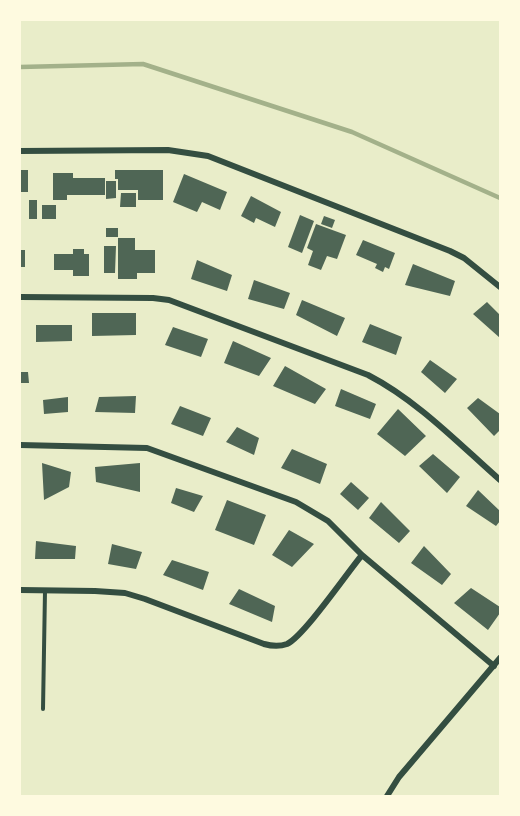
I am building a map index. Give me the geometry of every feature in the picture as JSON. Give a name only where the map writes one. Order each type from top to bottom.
[{"type":"street","points":[[20,151],[168,150],[213,157],[450,251],[464,258],[501,287]]},
{"type":"street","points":[[20,297],[169,300],[368,375],[393,388],[414,404],[501,480]]},
{"type":"street","points":[[20,445],[147,448],[296,502],[328,521],[362,555],[494,666]]},
{"type":"street","points":[[20,590],[125,593],[145,598],[264,644],[284,645],[300,633],[362,555]]},
{"type":"street","points":[[387,796],[399,777],[501,658]]},
{"type":"lane","points":[[43,710],[45,591]]},
{"type":"building","points":[[20,170],[28,170],[28,192],[20,192]]},
{"type":"building","points":[[115,170],[163,170],[163,200],[138,200],[138,190],[118,190]]},
{"type":"building","points":[[53,173],[73,173],[73,178],[105,178],[105,195],[67,195],[67,200],[53,200]]},
{"type":"building","points":[[184,174],[227,192],[220,210],[202,202],[197,212],[173,202]]},
{"type":"building","points":[[106,181],[116,181],[116,198],[106,199]]},
{"type":"building","points":[[121,193],[136,193],[136,207],[120,207]]},
{"type":"building","points":[[251,196],[281,212],[275,227],[256,218],[254,223],[241,216]]},
{"type":"building","points":[[29,200],[37,200],[37,219],[29,219]]},
{"type":"building","points":[[42,205],[56,205],[56,219],[42,219]]},
{"type":"building","points":[[300,215],[314,221],[302,253],[288,247]]},
{"type":"building","points":[[324,216],[335,220],[332,228],[321,224]]},
{"type":"building","points":[[316,224],[346,235],[337,259],[327,256],[321,270],[308,265],[313,251],[307,248]]},
{"type":"building","points":[[106,228],[118,228],[118,237],[106,237]]},
{"type":"building","points":[[118,238],[135,238],[135,250],[155,250],[155,273],[137,273],[137,279],[118,279]]},
{"type":"building","points":[[363,240],[395,253],[389,269],[385,267],[383,272],[375,268],[377,264],[356,255]]},
{"type":"building","points":[[104,246],[116,246],[115,273],[104,273]]},
{"type":"building","points":[[73,249],[84,249],[84,254],[89,254],[89,276],[73,276],[73,270],[54,270],[54,254],[73,254]]},
{"type":"building","points":[[20,250],[25,250],[25,267],[20,267]]},
{"type":"building","points":[[197,260],[232,275],[227,291],[191,279]]},
{"type":"building","points":[[413,264],[455,281],[450,296],[405,285]]},
{"type":"building","points":[[254,280],[290,293],[284,309],[248,299]]},
{"type":"building","points":[[302,300],[345,318],[337,336],[296,315]]},
{"type":"building","points":[[487,302],[500,315],[500,338],[473,314]]},
{"type":"building","points":[[92,313],[136,313],[136,335],[92,336]]},
{"type":"building","points":[[370,324],[402,337],[396,355],[362,342]]},
{"type":"building","points":[[36,325],[72,325],[72,341],[36,342]]},
{"type":"building","points":[[173,327],[208,339],[201,357],[165,345]]},
{"type":"building","points":[[233,341],[271,358],[259,376],[224,363]]},
{"type":"building","points":[[430,360],[457,379],[445,393],[421,372]]},
{"type":"building","points":[[285,366],[326,389],[315,404],[273,386]]},
{"type":"building","points":[[20,372],[28,372],[29,383],[20,383]]},
{"type":"building","points":[[341,389],[376,404],[370,419],[335,406]]},
{"type":"building","points":[[136,396],[135,413],[95,412],[99,397]]},
{"type":"building","points":[[68,397],[68,412],[44,414],[43,400]]},
{"type":"building","points":[[478,398],[500,414],[500,430],[494,436],[467,408]]},
{"type":"building","points":[[180,406],[211,418],[203,436],[171,424]]},
{"type":"building","points":[[398,409],[426,436],[405,456],[377,434]]},
{"type":"building","points":[[237,427],[259,438],[254,455],[226,442]]},
{"type":"building","points":[[292,449],[327,464],[320,484],[281,468]]},
{"type":"building","points":[[433,454],[460,477],[447,493],[419,466]]},
{"type":"building","points":[[42,463],[71,472],[69,487],[44,500]]},
{"type":"building","points":[[140,463],[140,492],[96,482],[95,467]]},
{"type":"building","points":[[351,482],[369,498],[358,510],[340,494]]},
{"type":"building","points":[[176,488],[203,496],[194,512],[171,503]]},
{"type":"building","points":[[478,490],[500,511],[500,521],[496,526],[466,506]]},
{"type":"building","points":[[227,500],[266,515],[254,545],[215,530]]},
{"type":"building","points":[[381,502],[410,531],[399,543],[369,518]]},
{"type":"building","points":[[289,530],[314,544],[292,567],[272,555]]},
{"type":"building","points":[[36,541],[76,546],[75,559],[35,559]]},
{"type":"building","points":[[112,544],[142,552],[136,569],[108,564]]},
{"type":"building","points":[[424,546],[451,574],[442,585],[411,563]]},
{"type":"building","points":[[172,560],[209,572],[203,590],[163,575]]},
{"type":"building","points":[[471,588],[500,607],[500,613],[488,630],[454,603]]},
{"type":"building","points":[[239,589],[275,606],[272,622],[229,604]]},
{"type":"waterway","points":[[20,67],[143,64],[352,132],[500,198]]}]
